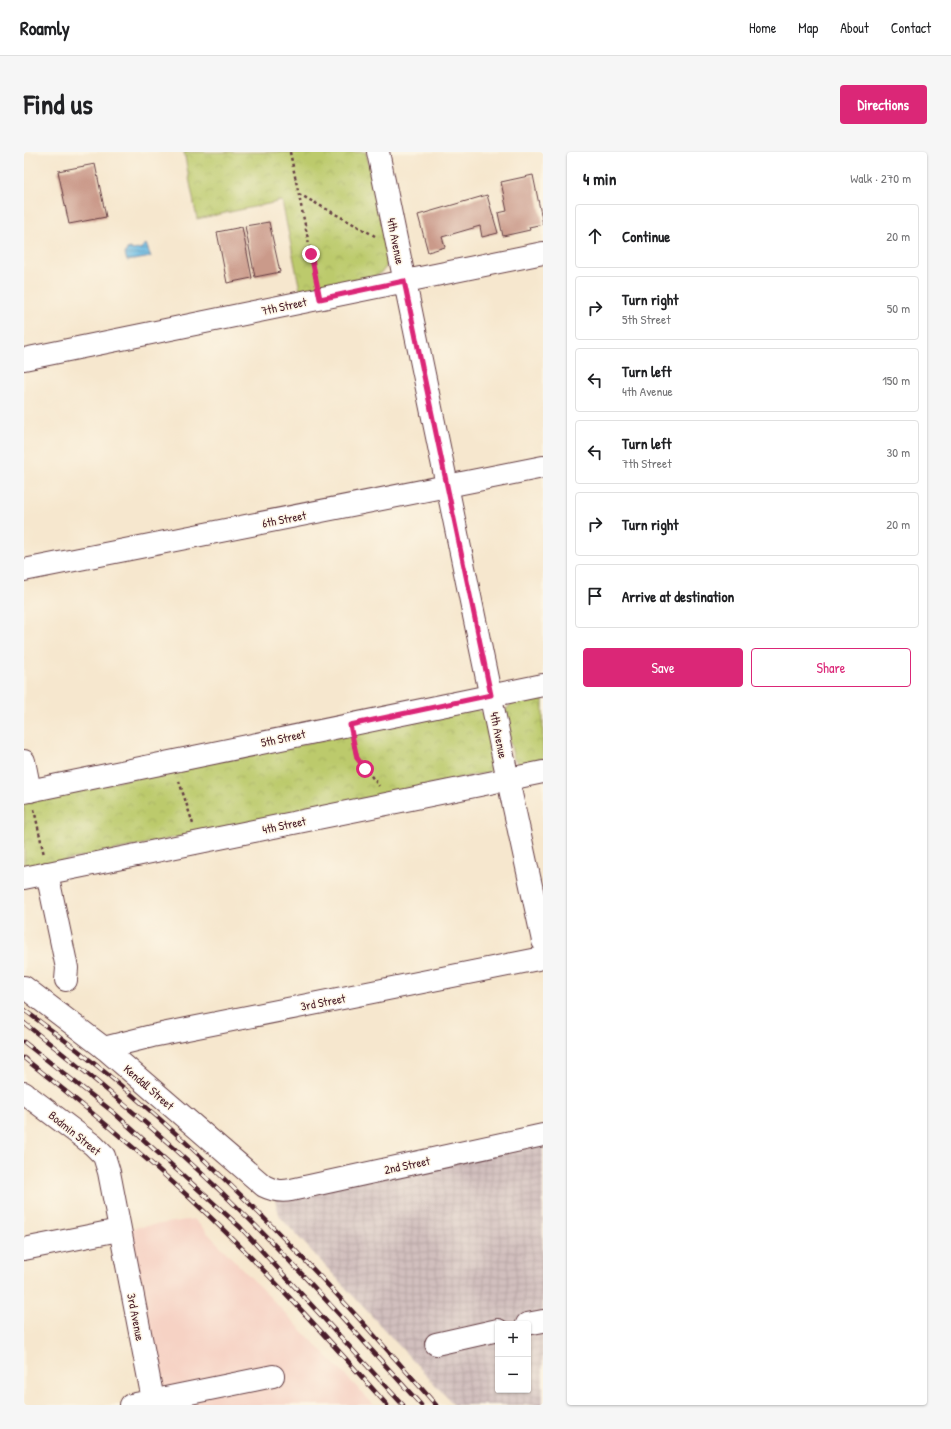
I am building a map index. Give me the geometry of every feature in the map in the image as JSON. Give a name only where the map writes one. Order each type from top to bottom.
[{"type":"street","name":"4th Avenue","points":[[378,152],[508,780],[543,941]]},
{"type":"street","name":"7th Street","points":[[24,359],[543,253]]},
{"type":"street","name":"6th Street","points":[[24,570],[543,467]]},
{"type":"street","name":"5th Street","points":[[27,792],[543,685]]},
{"type":"street","points":[[24,761],[27,792]]},
{"type":"street","name":"4th Street","points":[[24,878],[543,772]]},
{"type":"street","points":[[47,873],[67,968],[66,980]]},
{"type":"street","name":"3rd Street","points":[[104,1048],[152,1036],[543,958]]},
{"type":"street","name":"Kendall Street","points":[[24,987],[104,1048],[264,1186],[272,1190]]},
{"type":"street","name":"Bodmin Street","points":[[24,1093],[93,1145],[104,1156],[109,1172],[119,1230]]},
{"type":"street","name":"2nd Street","points":[[272,1190],[281,1192],[291,1190],[543,1135]]},
{"type":"street","points":[[24,1249],[119,1230]]},
{"type":"street","name":"3rd Avenue","points":[[119,1230],[154,1403]]},
{"type":"street","points":[[531,1323],[543,1321]]},
{"type":"street","points":[[436,1344],[495,1331]]},
{"type":"street","points":[[131,1405],[154,1403],[273,1376]]},
{"type":"path","points":[[290,152],[320,299]]},
{"type":"path","points":[[299,193],[380,238],[395,236]]},
{"type":"path","points":[[350,725],[357,758],[382,790],[385,804]]},
{"type":"path","points":[[174,761],[198,843]]},
{"type":"path","points":[[27,792],[47,873]]},
{"type":"shaded area","points":[[543,1135],[543,1405],[454,1405],[280,1217],[272,1190]]},
{"type":"shaded area","points":[[194,1219],[374,1405],[131,1405],[153,1401],[119,1230]]},
{"type":"green space","points":[[184,152],[366,152],[389,258],[386,267],[381,273],[375,276],[300,290],[282,201],[197,219]]},
{"type":"green space","points":[[543,694],[543,766],[521,767],[514,759],[504,716],[506,710],[514,702]]},
{"type":"green space","points":[[476,709],[486,716],[495,760],[490,772],[24,869],[24,800]]},
{"type":"water","points":[[146,244],[151,257],[127,261],[125,254],[127,249],[140,249]]},
{"type":"building","points":[[95,164],[106,217],[69,224],[58,171]]},
{"type":"building","points":[[533,175],[543,224],[529,227],[530,230],[503,236],[498,213],[507,211],[501,182]]},
{"type":"building","points":[[487,195],[498,233],[482,237],[480,226],[442,237],[445,247],[428,252],[418,215]]},
{"type":"building","points":[[269,222],[280,272],[255,277],[245,226]]},
{"type":"building","points":[[242,227],[252,278],[227,283],[217,232]]},
{"type":"railway","points":[[24,1010],[81,1053],[136,1098],[190,1146],[292,1246],[436,1405]]},
{"type":"railway","points":[[24,1023],[139,1117],[221,1192],[336,1310],[421,1405]]},
{"type":"railway","points":[[24,1042],[113,1112],[240,1227],[403,1405]]},
{"type":"railway","points":[[24,1058],[129,1144],[171,1180],[217,1223],[291,1299],[387,1405]]},
{"type":"route","points":[[311,254],[320,299],[404,281],[491,695],[350,725],[357,758],[365,769]]}]
